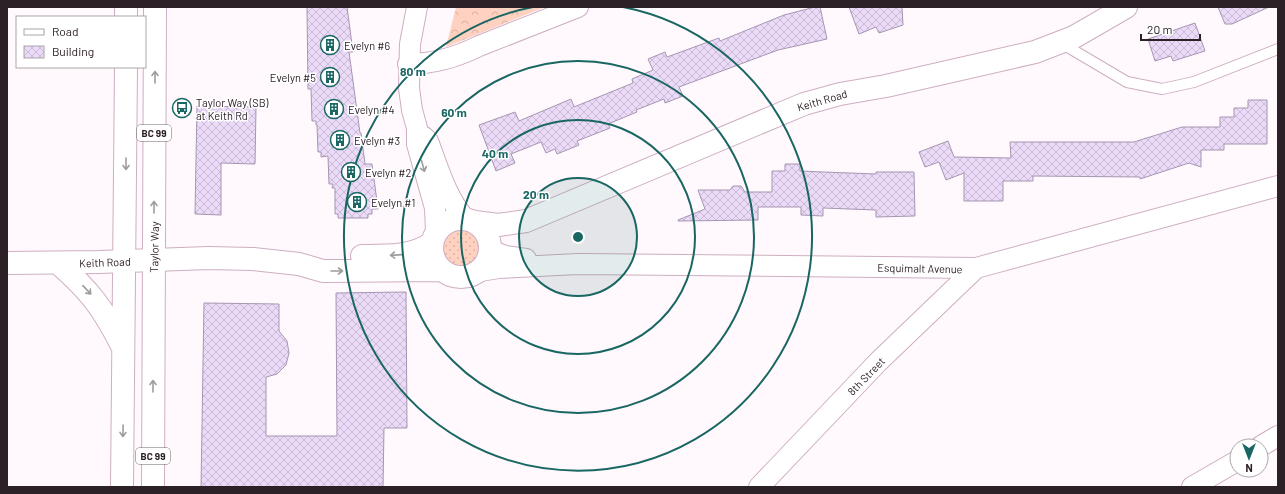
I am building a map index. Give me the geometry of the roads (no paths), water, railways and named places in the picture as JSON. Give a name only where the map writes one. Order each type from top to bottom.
[{"type":"main road","name":"Taylor Way","points":[[153,487],[155,7]]},
{"type":"main road","name":"Keith Road","points":[[470,220],[498,225],[526,221],[804,104],[840,94],[886,86],[1035,52],[1074,37],[1126,7]]},
{"type":"main road","name":"BC 99","points":[[122,487],[126,261],[126,68]]},
{"type":"main road","points":[[470,220],[487,234],[490,250],[487,261],[480,271],[471,276],[461,277],[451,275],[442,270],[434,258],[434,237],[448,222],[470,220]]},
{"type":"main road","name":"Keith Road","points":[[490,250],[526,221]]},
{"type":"main road","name":"Keith Road","points":[[299,264],[323,257],[404,254],[421,250],[434,237]]},
{"type":"main road","name":"Keith Road","points":[[7,263],[58,264],[208,258],[253,259],[299,264],[323,271],[442,270]]},
{"type":"main road","points":[[58,264],[90,293],[108,317],[124,350]]},
{"type":"street","points":[[417,7],[408,64],[412,110],[417,128],[417,144],[437,217],[434,237]]},
{"type":"street","points":[[408,64],[428,64],[464,53],[578,7]]},
{"type":"street","points":[[417,128],[428,141],[448,192],[458,212],[470,220]]},
{"type":"street","name":"Esquimalt Avenue","points":[[480,271],[552,264],[976,268],[1278,186]]},
{"type":"street","name":"Esquimalt Avenue","points":[[490,250],[505,256],[552,264]]},
{"type":"street","name":"8th Street","points":[[759,487],[878,362],[976,268]]},
{"type":"street","points":[[1269,441],[1278,436]]},
{"type":"street","points":[[1192,487],[1229,466]]},
{"type":"lane","points":[[1060,43],[1127,82],[1162,89],[1194,82],[1278,49]]},
{"type":"place","name":"Evelyn #6","points":[[330,45]]},
{"type":"place","name":"Evelyn #5","points":[[330,77]]},
{"type":"place","name":"Taylor Way (SB) at Keith Rd","points":[[182,108]]},
{"type":"place","name":"Evelyn #4","points":[[334,109]]},
{"type":"place","name":"Evelyn #3","points":[[340,140]]},
{"type":"place","name":"Evelyn #2","points":[[351,172]]},
{"type":"place","name":"Evelyn #1","points":[[357,202]]}]
